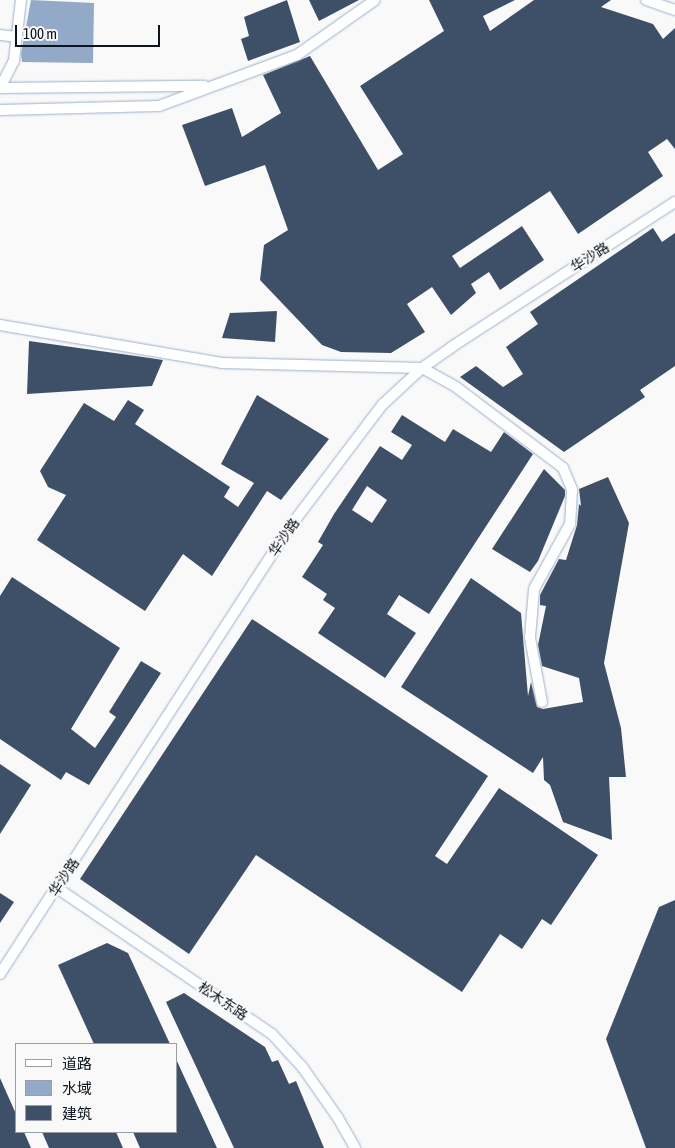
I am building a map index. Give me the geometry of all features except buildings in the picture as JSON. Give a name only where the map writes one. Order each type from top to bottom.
[{"type":"street","points":[[21,0],[14,62],[0,88],[212,86]]},
{"type":"street","points":[[0,110],[159,106],[297,55],[375,0]]},
{"type":"street","points":[[646,0],[675,10]]},
{"type":"street","points":[[0,36],[16,36]]},
{"type":"street","name":"华沙路","points":[[0,974],[289,528],[382,405],[422,368],[675,202]]},
{"type":"street","points":[[0,325],[222,363],[422,368],[456,387],[563,468],[572,489],[570,524],[534,589],[530,638],[542,702]]},
{"type":"street","name":"松木东路","points":[[57,888],[272,1034],[318,1090],[355,1148]]},
{"type":"water","points":[[31,0],[94,3],[93,63],[22,62],[21,54]]}]
